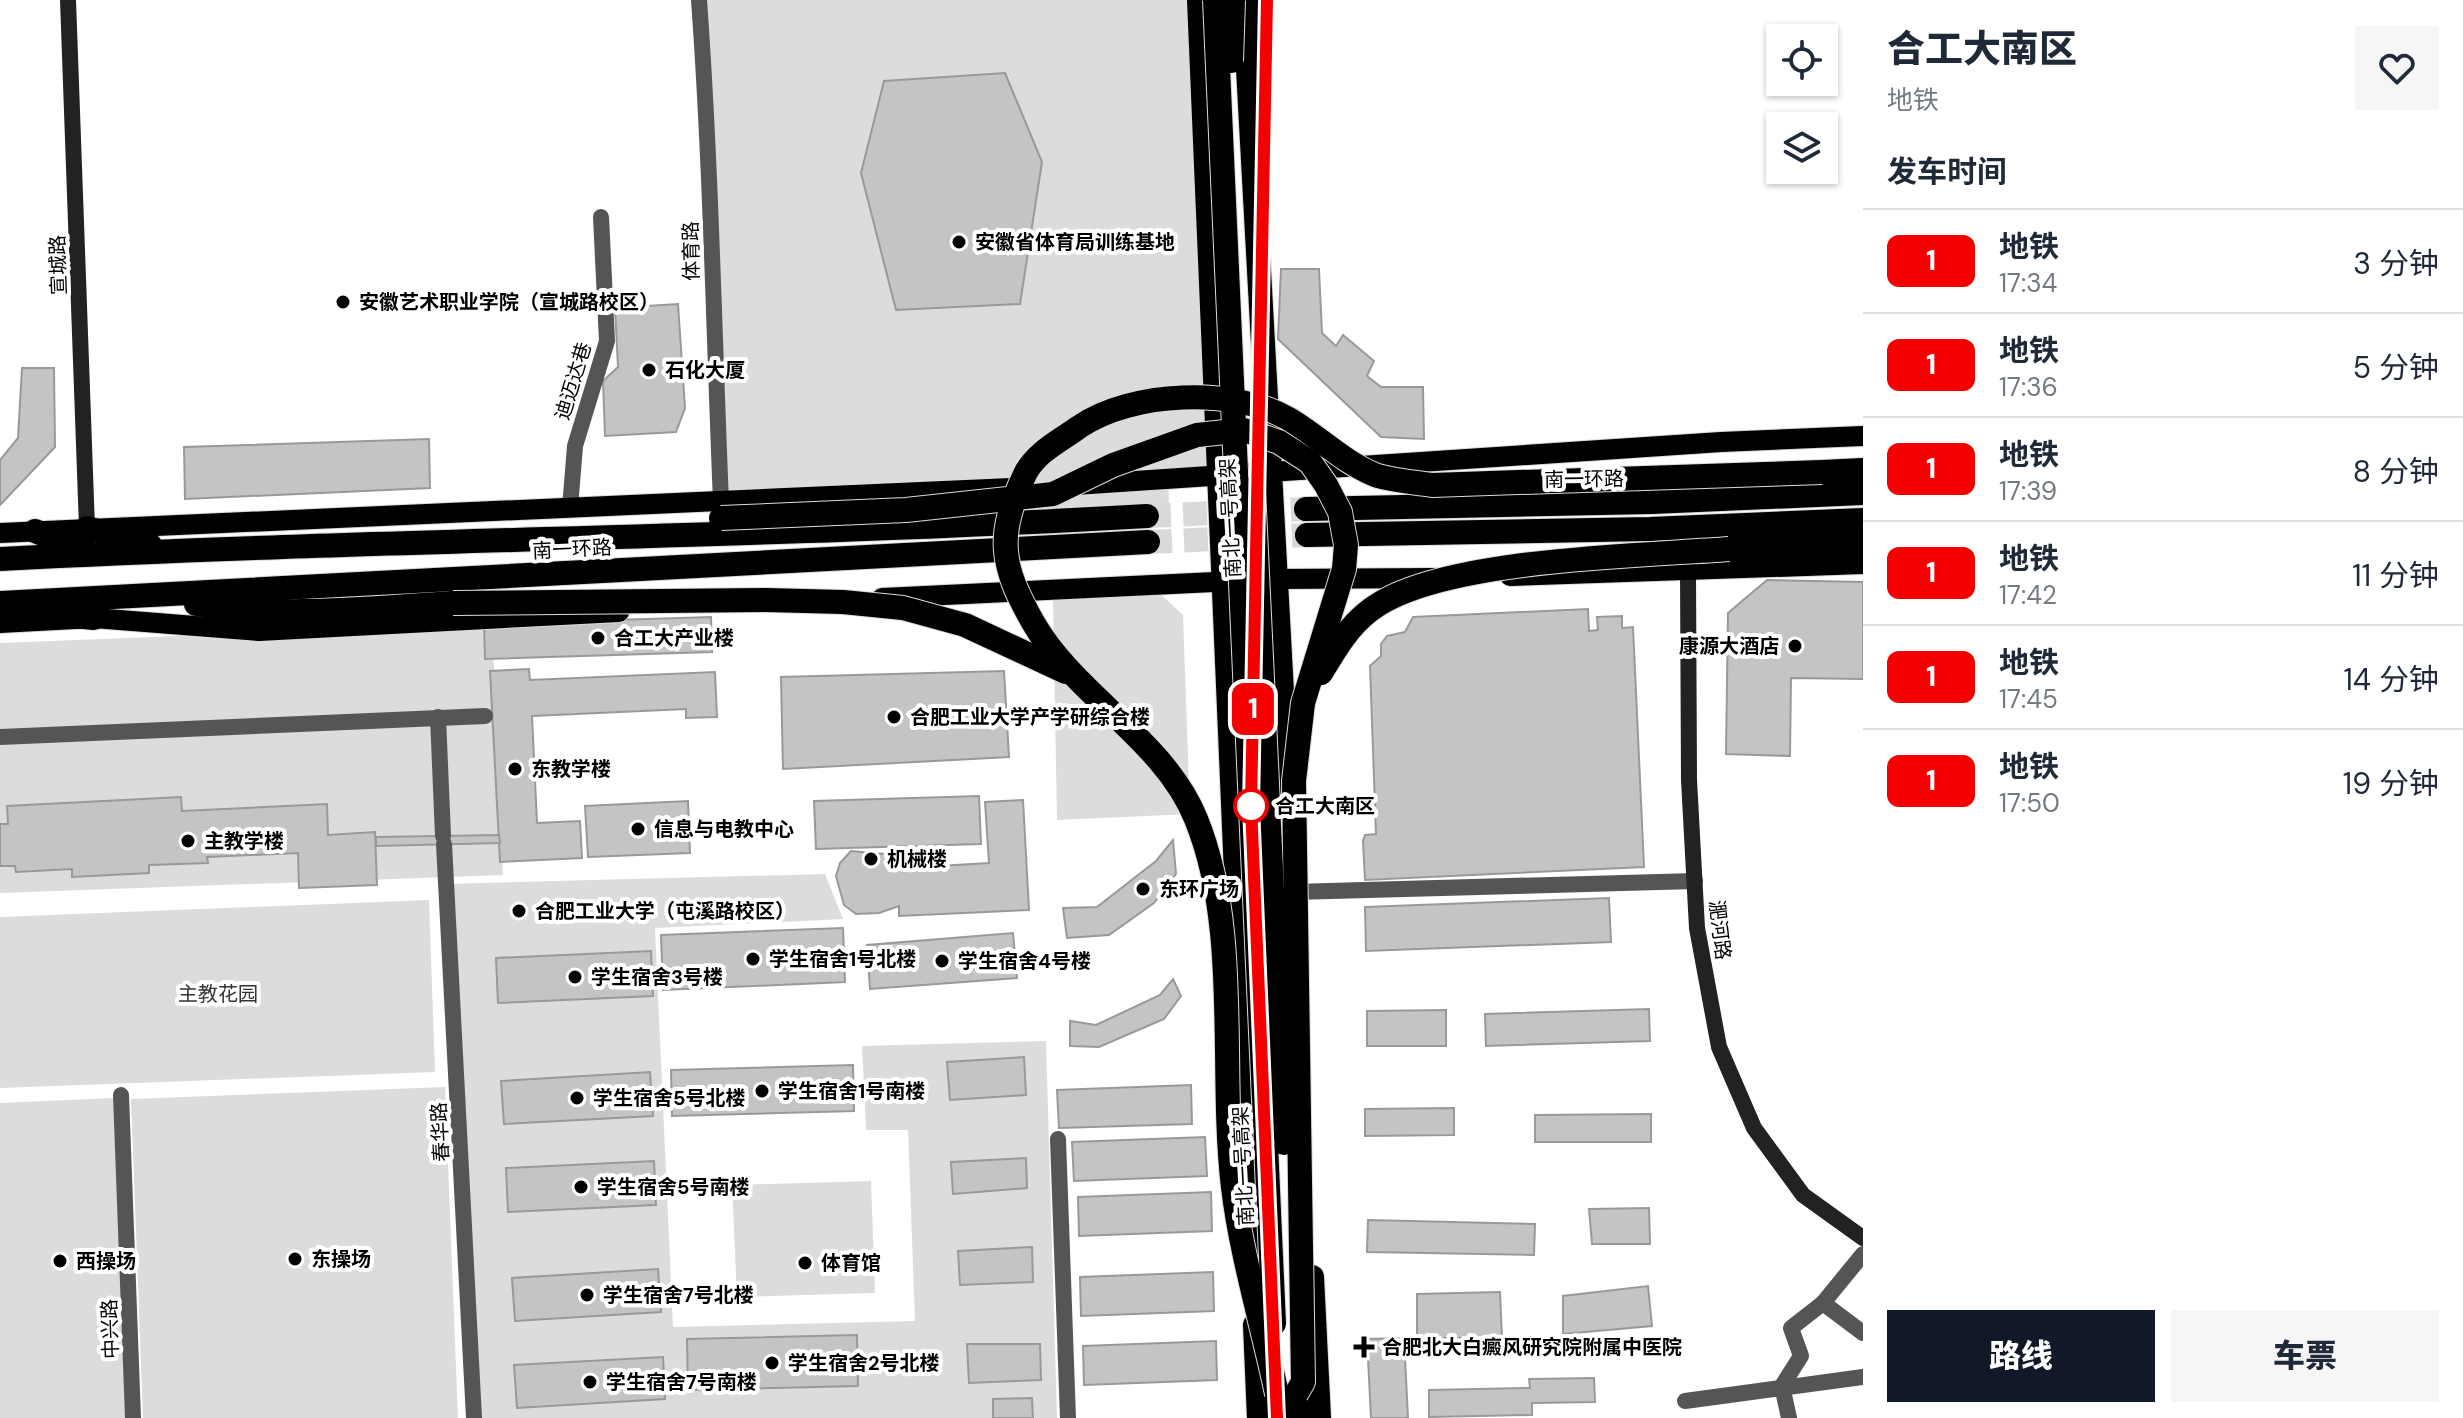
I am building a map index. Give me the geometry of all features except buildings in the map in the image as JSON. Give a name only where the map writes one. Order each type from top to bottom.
[{"type":"highway","points":[[1199,0],[1259,1418]]},
{"type":"highway","name":"南北一号高架","points":[[1215,0],[1287,1406]]},
{"type":"highway","name":"南北一号高架","points":[[1233,0],[1231,46],[1287,1406]]},
{"type":"highway","points":[[1249,0],[1247,50],[1319,1418]]},
{"type":"highway","points":[[1287,1406],[1233,1189],[1219,896],[1195,817],[1157,758],[1111,709],[1070,674],[1034,625],[1004,559],[1010,507],[1032,461],[1091,419],[1153,399],[1220,399],[1253,405],[1288,418],[1333,451],[1376,475],[1432,485],[1863,470]]},
{"type":"highway","points":[[489,539],[536,523],[721,510],[906,510],[1053,494],[1162,446],[1197,435],[1244,430],[1279,442],[1310,462],[1340,512],[1346,545],[1344,569],[1303,703],[1294,781],[1303,1382],[1287,1406]]},
{"type":"highway","name":"南一环路","points":[[1306,509],[1652,502],[1863,493]]},
{"type":"highway","name":"南一环路","points":[[0,559],[489,539],[911,530],[1147,516]]},
{"type":"highway","points":[[1307,535],[1650,529],[1863,520]]},
{"type":"highway","points":[[87,528],[176,551]]},
{"type":"highway","points":[[35,531],[95,554]]},
{"type":"highway","name":"南一环路","points":[[0,606],[1148,542]]},
{"type":"highway","points":[[1303,703],[1345,633],[1371,609],[1416,587],[1480,571],[1729,549],[1863,543]]},
{"type":"highway","points":[[146,597],[240,611],[310,612],[453,603],[766,600],[903,608],[965,625],[1070,674]]},
{"type":"highway","points":[[0,606],[94,618]]},
{"type":"main road","points":[[0,533],[570,508],[721,510],[1705,443],[1863,436]]},
{"type":"main road","points":[[0,623],[94,618],[259,631],[1276,579],[1688,572],[1863,564]]},
{"type":"street","name":"宣城路","points":[[68,0],[87,528]]},
{"type":"street","name":"体育路","points":[[699,0],[709,146],[721,510]]},
{"type":"street","name":"迪迈达巷","points":[[570,508],[575,446],[607,341],[601,217]]},
{"type":"street","name":"淝河路","points":[[1688,572],[1689,780],[1697,928],[1719,1047],[1754,1128],[1803,1195],[1863,1238]]},
{"type":"street","points":[[0,737],[485,716]]},
{"type":"street","name":"春华路","points":[[438,717],[474,1418]]},
{"type":"street","points":[[1293,892],[1695,881]]},
{"type":"street","name":"中兴路","points":[[121,1095],[133,1418]]},
{"type":"street","points":[[1058,1139],[1068,1418]]},
{"type":"street","points":[[1789,1418],[1782,1386],[1801,1356],[1791,1328],[1823,1303],[1863,1254]]},
{"type":"street","points":[[1823,1303],[1863,1333]]},
{"type":"street","points":[[1685,1401],[1863,1377]]},
{"type":"green space","name":"安徽省体育局训练基地","points":[[699,0],[1199,0],[1217,476],[1168,480],[1169,504],[726,526]]},
{"type":"green space","points":[[1158,592],[1183,615],[1190,814],[1057,820],[1053,600]]},
{"type":"green space","points":[[492,624],[503,875],[0,893],[0,643]]},
{"type":"green space","points":[[825,874],[843,919],[655,928],[673,1327],[915,1321],[908,1130],[866,1130],[862,1046],[1046,1041],[1057,1418],[474,1418],[446,884]]},
{"type":"green space","name":"主教花园","points":[[429,900],[435,1072],[0,1088],[0,917]]},
{"type":"green space","name":"东操场","points":[[445,1087],[458,1418],[143,1418],[131,1099]]},
{"type":"green space","name":"西操场","points":[[114,1098],[127,1418],[0,1418],[0,1103]]},
{"type":"green space","name":"体育馆","points":[[871,1181],[875,1293],[737,1297],[732,1185]]},
{"type":"tunnel","points":[[1147,516],[1306,509]]},
{"type":"tunnel","points":[[1148,542],[1307,535]]},
{"type":"metro line","name":"1","points":[[1267,0],[1251,806],[1277,1418]]},
{"type":"place","name":"安徽省体育局训练基地","points":[[959,242]]},
{"type":"place","name":"安徽艺术职业学院（宣城路校区）","points":[[343,302]]},
{"type":"place","name":"石化大厦","points":[[649,370]]},
{"type":"place","name":"合工大产业楼","points":[[598,638]]},
{"type":"place","name":"康源大酒店","points":[[1795,646]]},
{"type":"place","name":"合肥工业大学产学研综合楼","points":[[894,717]]},
{"type":"place","name":"东教学楼","points":[[515,769]]},
{"type":"place","name":"合工大南区","points":[[1251,806]]},
{"type":"place","name":"信息与电教中心","points":[[638,829]]},
{"type":"place","name":"主教学楼","points":[[188,841]]},
{"type":"place","name":"机械楼","points":[[871,859]]},
{"type":"place","name":"东环广场","points":[[1143,889]]},
{"type":"place","name":"合肥工业大学（屯溪路校区）","points":[[519,911]]},
{"type":"place","name":"学生宿舍1号北楼","points":[[753,959]]},
{"type":"place","name":"学生宿舍4号楼","points":[[942,961]]},
{"type":"place","name":"学生宿舍3号楼","points":[[575,977]]},
{"type":"place","name":"学生宿舍1号南楼","points":[[762,1091]]},
{"type":"place","name":"学生宿舍5号北楼","points":[[577,1098]]},
{"type":"place","name":"学生宿舍5号南楼","points":[[581,1187]]},
{"type":"place","name":"东操场","points":[[295,1259]]},
{"type":"place","name":"西操场","points":[[60,1261]]},
{"type":"place","name":"体育馆","points":[[805,1263]]},
{"type":"place","name":"学生宿舍7号北楼","points":[[587,1295]]},
{"type":"place","name":"合肥北大白癜风研究院附属中医院","points":[[1364,1347]]},
{"type":"place","name":"学生宿舍2号北楼","points":[[772,1363]]},
{"type":"place","name":"学生宿舍7号南楼","points":[[590,1382]]}]
